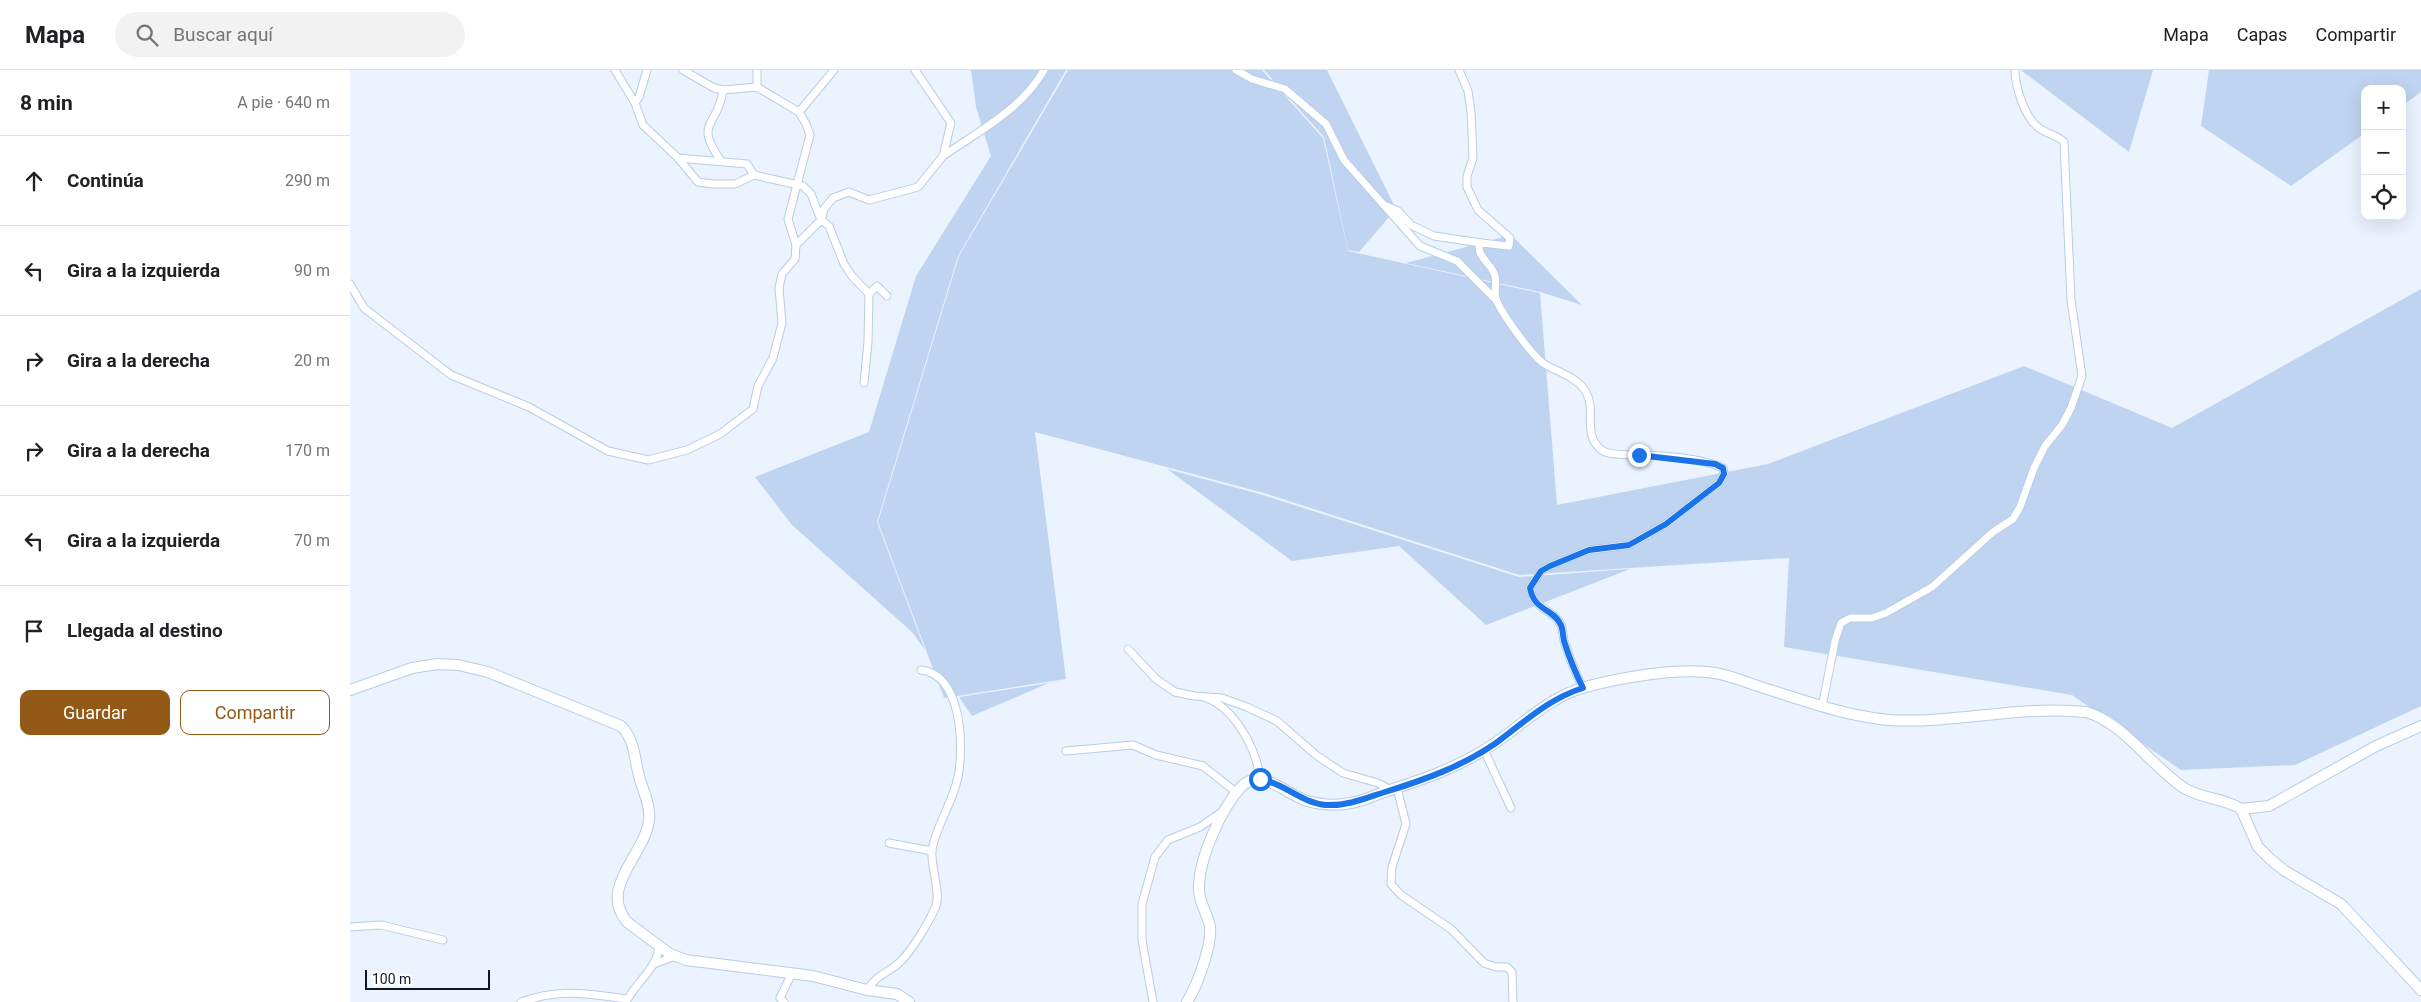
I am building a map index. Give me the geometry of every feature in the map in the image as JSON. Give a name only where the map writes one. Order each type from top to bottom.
[{"type":"street","points":[[615,70],[635,103],[643,125],[678,158],[698,182],[735,184],[754,175],[796,183],[811,194],[821,220],[829,226],[844,264],[852,276],[869,294]]},
{"type":"street","points":[[635,103],[639,98],[647,70]]},
{"type":"street","points":[[350,284],[364,308],[451,375],[529,407],[608,451],[648,460],[687,450],[720,434],[753,409],[758,386],[773,358],[782,323],[779,288],[782,274],[795,260],[796,245],[788,219],[810,135],[799,112],[757,87],[723,90],[714,88],[683,70]]},
{"type":"street","points":[[757,70],[757,87]]},
{"type":"street","points":[[799,112],[834,70]]},
{"type":"street","points":[[915,70],[951,123],[942,156]]},
{"type":"street","points":[[796,245],[821,220],[824,208],[833,198],[849,192],[869,200],[918,187],[942,156],[1011,109],[1035,86],[1044,70]]},
{"type":"street","points":[[1236,70],[1252,79],[1285,89],[1326,124],[1344,160],[1420,246],[1457,261],[1497,302],[1531,352],[1545,364],[1566,373],[1586,392],[1590,403],[1589,426],[1592,436],[1596,445],[1605,453],[1676,458],[1715,464],[1723,468],[1724,474],[1719,483],[1707,494],[1649,534],[1629,545],[1589,550],[1541,571],[1530,588],[1532,597],[1540,607],[1550,613],[1561,626],[1574,669],[1583,688]]},
{"type":"street","points":[[1382,204],[1398,211],[1411,225],[1434,236],[1509,246],[1510,238],[1478,210],[1467,187],[1467,176],[1473,158],[1471,112],[1468,91],[1459,70]]},
{"type":"street","points":[[1822,707],[1835,641],[1841,623],[1850,618],[1872,618],[1886,613],[1932,587],[1992,532],[2013,519],[2020,507],[2034,468],[2045,446],[2072,408],[2082,376],[2071,300],[2064,142],[2038,128],[2026,110],[2015,78],[2015,70]]},
{"type":"street","points":[[722,161],[708,137],[707,128],[721,106],[723,90]]},
{"type":"street","points":[[678,158],[747,164],[754,175]]},
{"type":"street","points":[[1481,243],[1479,252],[1495,275],[1497,302]]},
{"type":"street","points":[[864,383],[868,342],[869,294],[877,286],[887,296]]},
{"type":"street","points":[[1128,649],[1156,679],[1170,689],[1181,694],[1211,695],[1234,701],[1277,722],[1316,755],[1343,773],[1394,789]]},
{"type":"street","points":[[350,690],[412,668],[437,664],[458,665],[488,672],[620,726],[631,738],[649,814],[647,828],[622,876],[618,904],[622,916],[627,922],[675,956],[704,964],[792,972],[867,990],[897,994],[909,1002]]},
{"type":"street","points":[[867,990],[876,977],[900,962],[909,952],[936,904],[932,851],[941,818],[958,777],[960,751],[958,721],[952,692],[946,683],[932,672],[921,670]]},
{"type":"street","points":[[1187,1002],[1200,970],[1210,936],[1208,921],[1199,892],[1202,870],[1212,837],[1237,793],[1247,782],[1260,779],[1271,782],[1297,797],[1324,805],[1353,802],[1443,771],[1484,750],[1557,700],[1583,688],[1662,673],[1706,672],[1730,677],[1822,707],[1856,715],[1903,720],[2016,712],[2086,712],[2093,714],[2126,736],[2184,788],[2201,796],[2231,803],[2241,809],[2258,847],[2270,860],[2284,871],[2341,904],[2421,990]]},
{"type":"street","points":[[1200,696],[1222,706],[1240,726],[1257,758],[1260,779]]},
{"type":"street","points":[[2241,809],[2269,806],[2376,746],[2421,726]]},
{"type":"street","points":[[1066,751],[1133,744],[1156,755],[1203,766],[1237,793]]},
{"type":"street","points":[[1484,750],[1511,808]]},
{"type":"street","points":[[1394,789],[1406,824],[1392,867],[1391,884],[1401,896],[1451,929],[1484,963],[1496,968],[1507,968],[1512,972],[1513,1002]]},
{"type":"street","points":[[1153,1002],[1142,940],[1142,904],[1155,856],[1168,840],[1200,827],[1228,808]]},
{"type":"street","points":[[889,843],[932,851]]},
{"type":"street","points":[[350,927],[380,925],[444,940]]},
{"type":"street","points":[[521,1002],[550,995],[574,992],[626,1001],[654,964],[659,955],[659,946]]},
{"type":"street","points":[[654,964],[675,956]]},
{"type":"street","points":[[784,1002],[780,998],[792,972]]},
{"type":"shaded area","points":[[971,70],[1066,70],[958,256],[877,522],[925,650],[912,632],[792,525],[755,477],[869,432],[916,276],[991,156],[976,107]]},
{"type":"shaded area","points":[[1068,70],[1262,70],[1323,138],[1348,251],[1540,293],[1557,505],[1768,464],[2024,366],[2172,428],[2421,289],[2421,706],[2295,765],[2181,770],[2072,695],[1784,647],[1789,558],[1519,575],[1264,493],[1035,432],[1066,679],[944,698],[878,522],[959,256]]},
{"type":"shaded area","points":[[1264,70],[1327,70],[1396,209],[1359,252],[1348,250],[1324,137]]},
{"type":"shaded area","points":[[2153,70],[2129,152],[2022,71]]},
{"type":"shaded area","points":[[2209,70],[2421,70],[2421,92],[2406,103],[2406,85],[2361,85],[2361,136],[2291,186],[2201,126]]},
{"type":"shaded area","points":[[1511,235],[1582,305],[1540,292],[1406,263]]},
{"type":"shaded area","points":[[1167,469],[1263,495],[1519,577],[1630,569],[1486,625],[1399,546],[1292,561]]},
{"type":"shaded area","points":[[1049,683],[972,716],[959,697]]},
{"type":"route","points":[[1260,779],[1271,782],[1306,801],[1324,805],[1362,800],[1417,782],[1472,758],[1536,713],[1557,700],[1583,688],[1574,669],[1561,626],[1532,597],[1530,588],[1541,571],[1589,550],[1629,545],[1666,524],[1707,494],[1719,483],[1724,474],[1723,468],[1715,464],[1639,455]]}]
